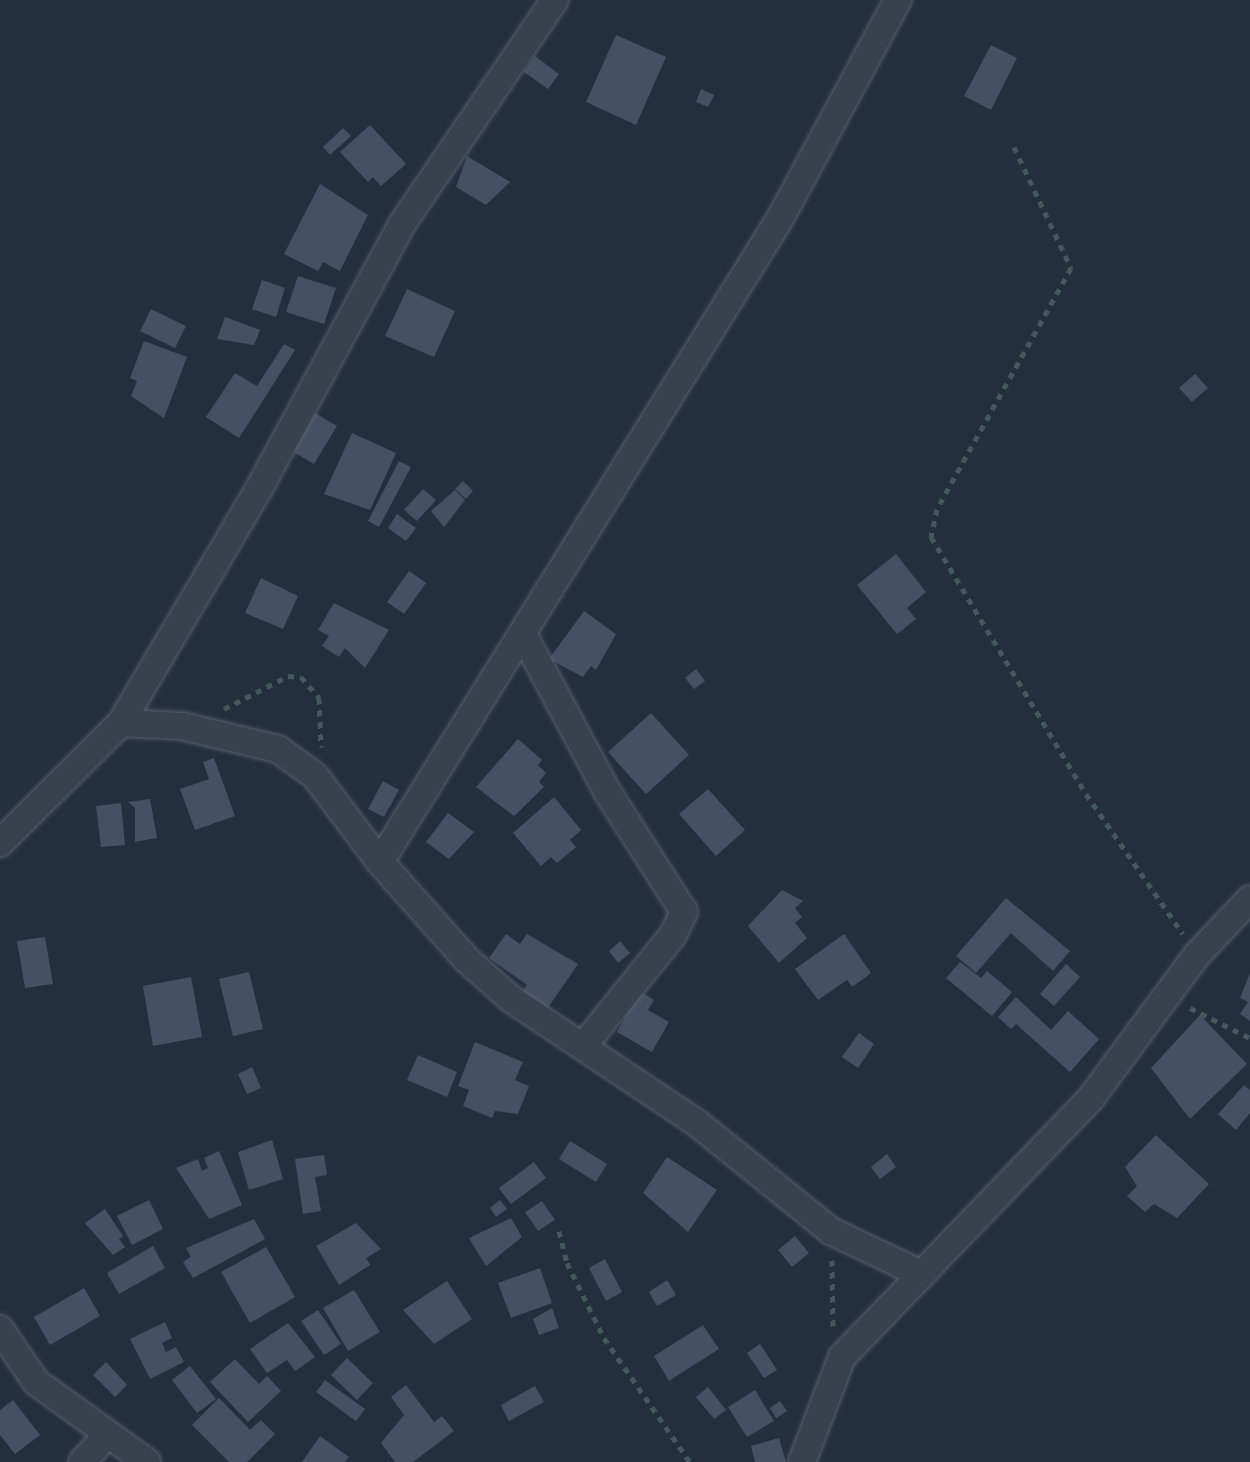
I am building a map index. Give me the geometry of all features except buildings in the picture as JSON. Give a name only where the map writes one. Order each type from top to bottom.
[{"type":"street","points":[[0,843],[121,723],[261,485],[402,224],[555,0]]},
{"type":"street","points":[[380,862],[781,217],[898,0]]},
{"type":"street","points":[[523,634],[608,793],[684,912],[673,935],[584,1045]]},
{"type":"street","points":[[121,723],[182,726],[278,749],[315,776],[380,862],[466,959],[511,999],[697,1123],[831,1231],[919,1273]]},
{"type":"street","points":[[802,1462],[842,1357],[919,1273],[1091,1098],[1169,997],[1197,955],[1250,899]]},
{"type":"street","points":[[0,1329],[36,1382],[106,1436],[147,1462]]},
{"type":"street","points":[[82,1462],[106,1436]]},
{"type":"path","points":[[1014,147],[1071,268],[937,509],[931,537],[1086,794],[1197,955]]},
{"type":"path","points":[[219,711],[288,676],[301,677],[319,698],[321,749],[315,776]]},
{"type":"path","points":[[1169,997],[1250,1038]]},
{"type":"path","points":[[559,1231],[567,1263],[604,1338],[690,1462]]},
{"type":"path","points":[[831,1231],[833,1334],[842,1357]]}]
